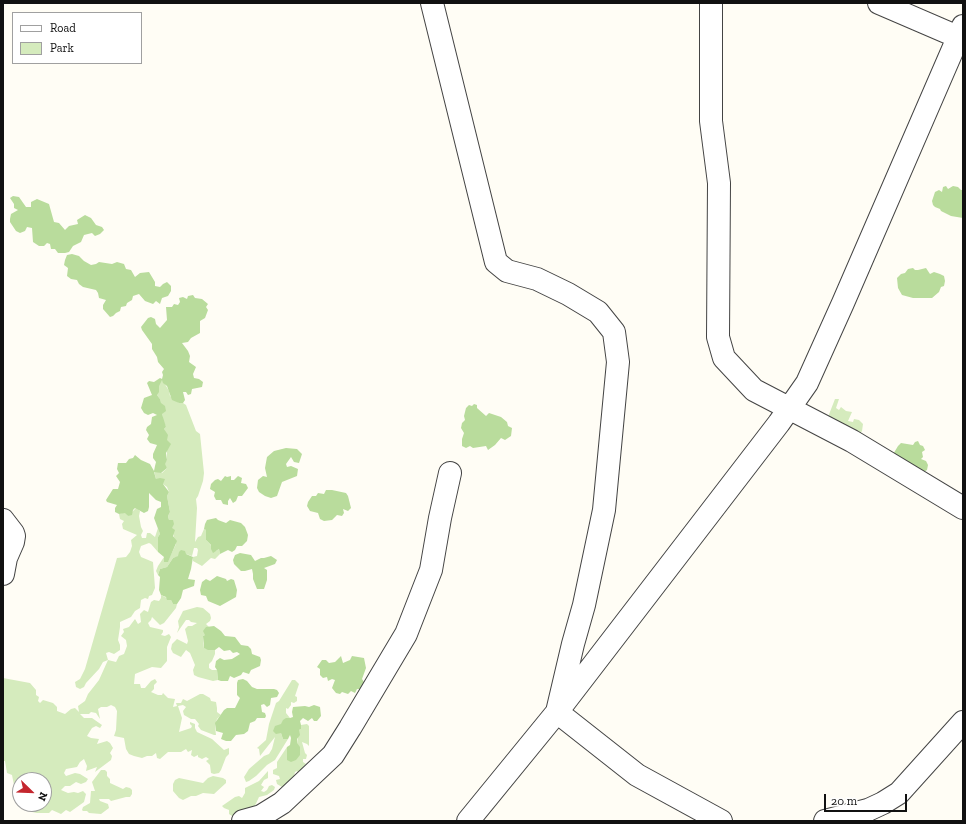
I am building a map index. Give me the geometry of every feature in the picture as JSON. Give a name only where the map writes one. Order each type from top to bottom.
[{"type":"street","points":[[432,3],[496,262],[507,271],[537,279],[568,294],[598,312],[614,332],[618,362],[604,510],[584,605],[557,712]]},
{"type":"street","points":[[711,3],[711,121],[718,183],[718,337],[724,358],[754,390],[852,441],[963,508]]},
{"type":"street","points":[[468,821],[557,712],[789,408],[806,383],[843,303],[961,32],[879,3]]},
{"type":"street","points":[[243,821],[261,816],[282,803],[333,755],[406,634],[431,570],[450,473]]},
{"type":"street","points":[[3,520],[14,536],[6,558],[3,574]]},
{"type":"street","points":[[557,712],[637,775],[720,821]]},
{"type":"street","points":[[825,821],[868,810],[884,803],[899,793],[963,722]]},
{"type":"green space","points":[[946,186],[948,189],[953,186],[963,190],[963,218],[951,216],[933,205],[932,201],[935,192],[939,190],[942,192],[943,187]]},
{"type":"green space","points":[[13,196],[19,197],[26,207],[31,207],[31,202],[37,199],[49,204],[54,222],[59,223],[65,230],[69,226],[78,224],[77,220],[85,215],[91,218],[96,225],[102,227],[104,230],[95,236],[92,233],[84,235],[81,242],[73,246],[69,252],[65,253],[58,253],[55,249],[51,249],[50,244],[47,243],[44,246],[39,246],[33,242],[32,228],[27,227],[25,231],[20,233],[16,231],[10,222],[11,214],[18,210],[14,208],[14,204],[10,198]]},
{"type":"green space","points":[[72,254],[79,256],[91,265],[99,262],[112,264],[117,262],[124,264],[126,269],[131,270],[135,277],[140,273],[149,272],[155,282],[155,286],[160,287],[167,282],[171,286],[171,291],[168,296],[162,298],[160,304],[156,301],[153,304],[145,301],[139,294],[133,296],[132,300],[127,303],[126,306],[121,307],[120,311],[110,317],[103,309],[103,305],[106,300],[99,298],[96,290],[83,287],[77,280],[71,279],[67,276],[68,268],[64,265],[65,260],[67,255]]},
{"type":"green space","points":[[913,268],[918,270],[926,268],[930,274],[934,272],[944,276],[944,286],[941,287],[939,292],[932,298],[913,298],[902,295],[898,288],[897,278],[908,269]]},
{"type":"green space","points":[[193,295],[195,298],[202,299],[208,304],[206,307],[208,310],[205,318],[200,321],[200,333],[191,338],[188,342],[182,343],[190,356],[189,362],[196,367],[193,374],[194,378],[203,382],[202,387],[192,389],[191,394],[188,395],[186,392],[183,392],[185,400],[183,403],[179,403],[172,400],[167,386],[162,380],[157,395],[161,403],[165,406],[166,411],[162,414],[166,427],[164,429],[168,435],[167,440],[171,444],[166,453],[167,460],[165,464],[167,468],[161,473],[154,472],[156,479],[165,479],[163,484],[169,492],[167,496],[170,512],[168,516],[169,520],[173,520],[174,524],[172,528],[175,530],[173,536],[177,541],[168,562],[164,562],[164,557],[158,552],[158,537],[160,534],[154,518],[157,509],[161,507],[161,502],[156,500],[149,493],[148,511],[144,513],[135,508],[132,515],[128,516],[125,513],[119,514],[115,512],[117,505],[107,502],[106,500],[113,489],[118,489],[120,482],[116,476],[119,473],[117,469],[118,463],[126,463],[135,455],[141,460],[150,464],[154,471],[156,462],[153,458],[153,454],[157,445],[150,443],[147,439],[149,435],[146,430],[151,424],[152,417],[157,415],[153,413],[148,415],[144,413],[141,408],[144,398],[152,395],[147,383],[149,381],[154,382],[160,378],[162,379],[162,372],[164,369],[158,362],[152,349],[152,344],[141,327],[148,318],[151,317],[155,319],[156,324],[160,328],[167,320],[166,307],[172,307],[174,304],[178,305],[180,302],[179,298],[183,297],[187,299],[188,296]]},
{"type":"green space","points":[[162,379],[169,391],[170,396],[179,403],[186,405],[196,431],[200,434],[204,473],[203,481],[196,499],[197,508],[195,542],[198,537],[201,536],[204,529],[206,530],[206,540],[216,551],[219,549],[220,554],[215,559],[211,558],[202,566],[193,561],[193,557],[197,556],[198,550],[197,548],[194,548],[192,556],[186,554],[173,558],[167,567],[160,569],[158,575],[156,571],[158,566],[164,557],[168,561],[176,544],[168,516],[170,512],[167,496],[169,492],[167,487],[156,479],[154,471],[162,473],[167,468],[164,464],[167,460],[167,440],[164,429],[166,427],[163,421],[160,399],[157,395],[158,386]]},
{"type":"green space","points":[[835,399],[839,399],[836,408],[839,410],[841,407],[846,411],[852,412],[848,421],[853,422],[854,419],[859,420],[863,424],[862,431],[859,435],[828,417]]},
{"type":"green space","points":[[474,404],[477,405],[477,408],[486,416],[489,413],[501,417],[507,422],[508,426],[512,428],[511,436],[505,440],[501,438],[488,450],[486,446],[473,448],[470,446],[466,448],[462,446],[464,433],[461,428],[462,423],[465,420],[464,416],[466,408],[469,405],[472,406]]},
{"type":"green space","points":[[918,441],[925,450],[922,452],[923,457],[921,459],[926,461],[928,465],[927,470],[924,472],[892,456],[901,443],[913,445]]},
{"type":"green space","points":[[286,448],[297,449],[302,454],[299,463],[294,462],[291,457],[286,464],[287,467],[291,466],[298,469],[297,476],[282,482],[277,496],[271,498],[265,496],[259,492],[257,488],[258,480],[263,476],[267,477],[265,468],[267,457],[274,451]]},
{"type":"green space","points":[[225,476],[231,476],[231,480],[234,480],[238,476],[242,478],[241,483],[246,484],[248,488],[242,496],[238,496],[236,501],[233,503],[230,498],[228,505],[223,504],[221,500],[216,500],[214,496],[215,492],[210,489],[211,484],[215,480],[218,479],[221,481]]},
{"type":"green space","points":[[326,490],[346,493],[351,508],[348,511],[343,509],[344,513],[342,516],[337,515],[332,520],[324,521],[320,519],[318,513],[310,511],[307,506],[312,496],[316,496],[318,493],[324,494]]},
{"type":"green space","points":[[136,508],[140,511],[139,516],[143,531],[141,535],[142,538],[146,538],[147,533],[150,533],[155,537],[158,528],[160,534],[158,537],[158,552],[149,543],[141,546],[139,552],[141,557],[153,562],[155,588],[152,595],[149,596],[148,599],[145,598],[141,600],[140,608],[135,611],[131,617],[120,622],[118,640],[120,650],[114,654],[109,652],[106,653],[108,660],[103,662],[84,687],[80,689],[76,687],[75,682],[80,679],[85,669],[117,558],[126,557],[132,546],[131,540],[137,535],[123,529],[122,524],[124,521],[120,519],[119,514],[125,512],[128,516]]},
{"type":"green space","points":[[216,518],[226,523],[230,520],[241,523],[245,527],[248,535],[247,541],[242,546],[237,546],[232,552],[228,550],[220,554],[219,549],[213,553],[211,545],[206,540],[206,530],[204,529],[207,520]]},
{"type":"green space","points":[[181,550],[193,557],[188,579],[195,580],[194,586],[183,590],[181,598],[177,604],[173,604],[171,600],[167,600],[166,597],[161,595],[159,590],[160,577],[158,575],[160,569],[167,567],[173,558],[178,556]]},
{"type":"green space","points":[[240,553],[251,555],[255,561],[271,556],[277,560],[275,564],[264,568],[267,570],[267,580],[264,589],[257,589],[253,579],[252,569],[241,571],[234,564],[233,560],[235,555]]},
{"type":"green space","points":[[217,576],[226,579],[227,581],[231,579],[234,580],[237,590],[236,597],[220,606],[208,601],[206,596],[201,595],[200,590],[202,582],[206,579],[210,581]]},
{"type":"green space","points":[[161,595],[171,600],[173,604],[177,604],[176,608],[164,623],[160,625],[152,617],[148,623],[150,627],[163,630],[161,635],[165,636],[169,634],[171,637],[167,647],[167,661],[161,668],[152,667],[135,674],[134,684],[140,684],[141,688],[145,688],[155,679],[157,682],[151,692],[158,695],[162,695],[163,693],[168,698],[175,699],[173,707],[177,706],[176,703],[181,703],[183,699],[187,701],[200,694],[210,698],[211,701],[216,702],[217,712],[221,715],[217,719],[215,726],[216,735],[201,730],[195,719],[191,719],[184,715],[183,711],[186,707],[183,705],[178,706],[182,718],[179,732],[191,728],[192,726],[190,722],[195,724],[197,732],[212,739],[224,750],[229,748],[229,754],[226,757],[219,773],[211,773],[210,765],[206,761],[209,759],[206,757],[202,759],[198,757],[198,755],[194,757],[191,755],[192,750],[188,752],[186,749],[181,752],[168,752],[160,759],[157,758],[156,753],[152,756],[142,758],[129,754],[126,749],[124,738],[114,736],[116,730],[117,711],[115,707],[111,705],[101,707],[98,709],[100,719],[96,713],[91,712],[89,714],[80,714],[84,718],[92,718],[102,725],[100,728],[96,726],[92,728],[87,736],[99,739],[97,744],[107,741],[110,743],[113,748],[110,753],[112,756],[111,760],[95,772],[97,767],[86,771],[87,766],[84,759],[77,767],[66,769],[64,773],[66,776],[75,773],[88,779],[86,782],[81,784],[76,782],[70,786],[65,786],[61,790],[68,793],[78,793],[83,791],[86,794],[84,802],[70,812],[66,810],[61,814],[52,810],[52,772],[12,772],[12,775],[7,773],[5,761],[3,761],[3,678],[30,683],[36,690],[36,695],[39,697],[38,701],[40,703],[43,700],[53,703],[57,707],[57,711],[65,714],[71,709],[75,708],[79,712],[78,706],[85,701],[88,694],[99,680],[108,660],[116,662],[119,656],[124,654],[127,646],[126,640],[121,636],[124,632],[123,629],[129,627],[135,619],[138,624],[141,622],[140,614],[144,610],[148,612],[151,602],[154,600],[159,601]]},
{"type":"green space","points":[[197,607],[203,608],[210,614],[210,621],[206,624],[209,627],[203,636],[203,643],[204,648],[215,650],[212,661],[209,664],[209,668],[212,670],[217,670],[218,680],[213,681],[194,675],[193,670],[195,665],[190,653],[186,650],[181,657],[173,653],[171,649],[172,644],[177,639],[187,644],[188,641],[185,629],[188,626],[192,626],[197,623],[186,620],[177,633],[179,627],[178,621],[183,611]]},
{"type":"green space","points":[[214,626],[225,636],[235,637],[241,645],[248,646],[251,649],[252,654],[260,657],[260,666],[251,670],[249,674],[243,672],[241,675],[234,678],[230,676],[228,681],[218,680],[217,670],[215,667],[216,661],[220,658],[224,660],[232,659],[240,654],[237,652],[233,653],[230,650],[224,651],[219,647],[215,650],[208,650],[204,648],[203,636],[205,635],[203,631],[206,627]]},
{"type":"green space","points":[[341,656],[343,663],[350,660],[352,656],[364,658],[366,668],[362,679],[364,682],[361,689],[357,689],[355,693],[351,691],[348,694],[342,692],[340,694],[336,693],[332,688],[335,680],[332,679],[328,681],[327,677],[323,678],[320,675],[320,669],[317,667],[322,660],[326,660],[329,663],[335,662]]},
{"type":"green space","points":[[243,679],[252,687],[257,689],[274,689],[279,693],[277,697],[271,698],[270,705],[267,707],[264,704],[261,705],[262,712],[265,713],[266,716],[265,718],[257,718],[255,721],[250,723],[248,731],[244,734],[236,735],[231,741],[226,741],[221,739],[223,733],[216,731],[215,723],[224,710],[227,708],[235,708],[240,698],[237,695],[237,683],[238,680]]},
{"type":"green space","points":[[292,680],[295,680],[299,684],[295,696],[297,697],[297,701],[294,703],[291,702],[288,709],[286,708],[286,713],[290,718],[281,733],[283,739],[288,739],[275,760],[267,765],[256,776],[246,782],[244,777],[249,769],[264,756],[269,754],[272,749],[275,737],[260,756],[259,749],[257,748],[266,740],[269,724],[276,703],[279,701]]},
{"type":"green space","points":[[314,705],[320,707],[321,716],[317,721],[314,721],[312,718],[308,721],[303,718],[300,721],[301,729],[299,730],[300,735],[297,739],[297,743],[300,747],[300,755],[296,760],[291,762],[287,760],[287,747],[290,745],[290,735],[288,739],[283,739],[281,733],[276,734],[273,731],[275,726],[281,724],[286,718],[293,717],[293,707],[309,707]]},
{"type":"green space","points":[[307,724],[309,726],[309,746],[302,742],[307,755],[306,759],[303,759],[303,762],[306,764],[302,768],[304,771],[300,775],[297,771],[295,772],[293,780],[286,787],[282,787],[277,784],[276,780],[280,779],[279,776],[273,774],[273,770],[277,768],[277,762],[287,747],[287,754],[297,743],[301,725]]},
{"type":"green space","points":[[101,770],[105,770],[107,772],[110,783],[123,789],[126,787],[130,788],[132,790],[132,794],[130,797],[111,801],[109,799],[99,799],[100,801],[108,804],[109,808],[101,814],[83,811],[83,807],[90,803],[91,791],[95,791],[92,782]]},
{"type":"green space","points":[[268,771],[268,778],[264,780],[261,785],[264,787],[261,791],[264,792],[269,786],[272,785],[275,787],[274,790],[267,795],[259,797],[253,810],[232,816],[229,814],[229,810],[222,806],[235,797],[239,796],[242,798],[245,793],[245,788],[259,781]]},
{"type":"green space","points":[[213,776],[226,780],[226,783],[214,794],[203,793],[183,800],[173,791],[173,784],[175,780],[179,778],[203,783],[208,778]]},
{"type":"green space","points":[[32,812],[50,812],[49,813]]}]
